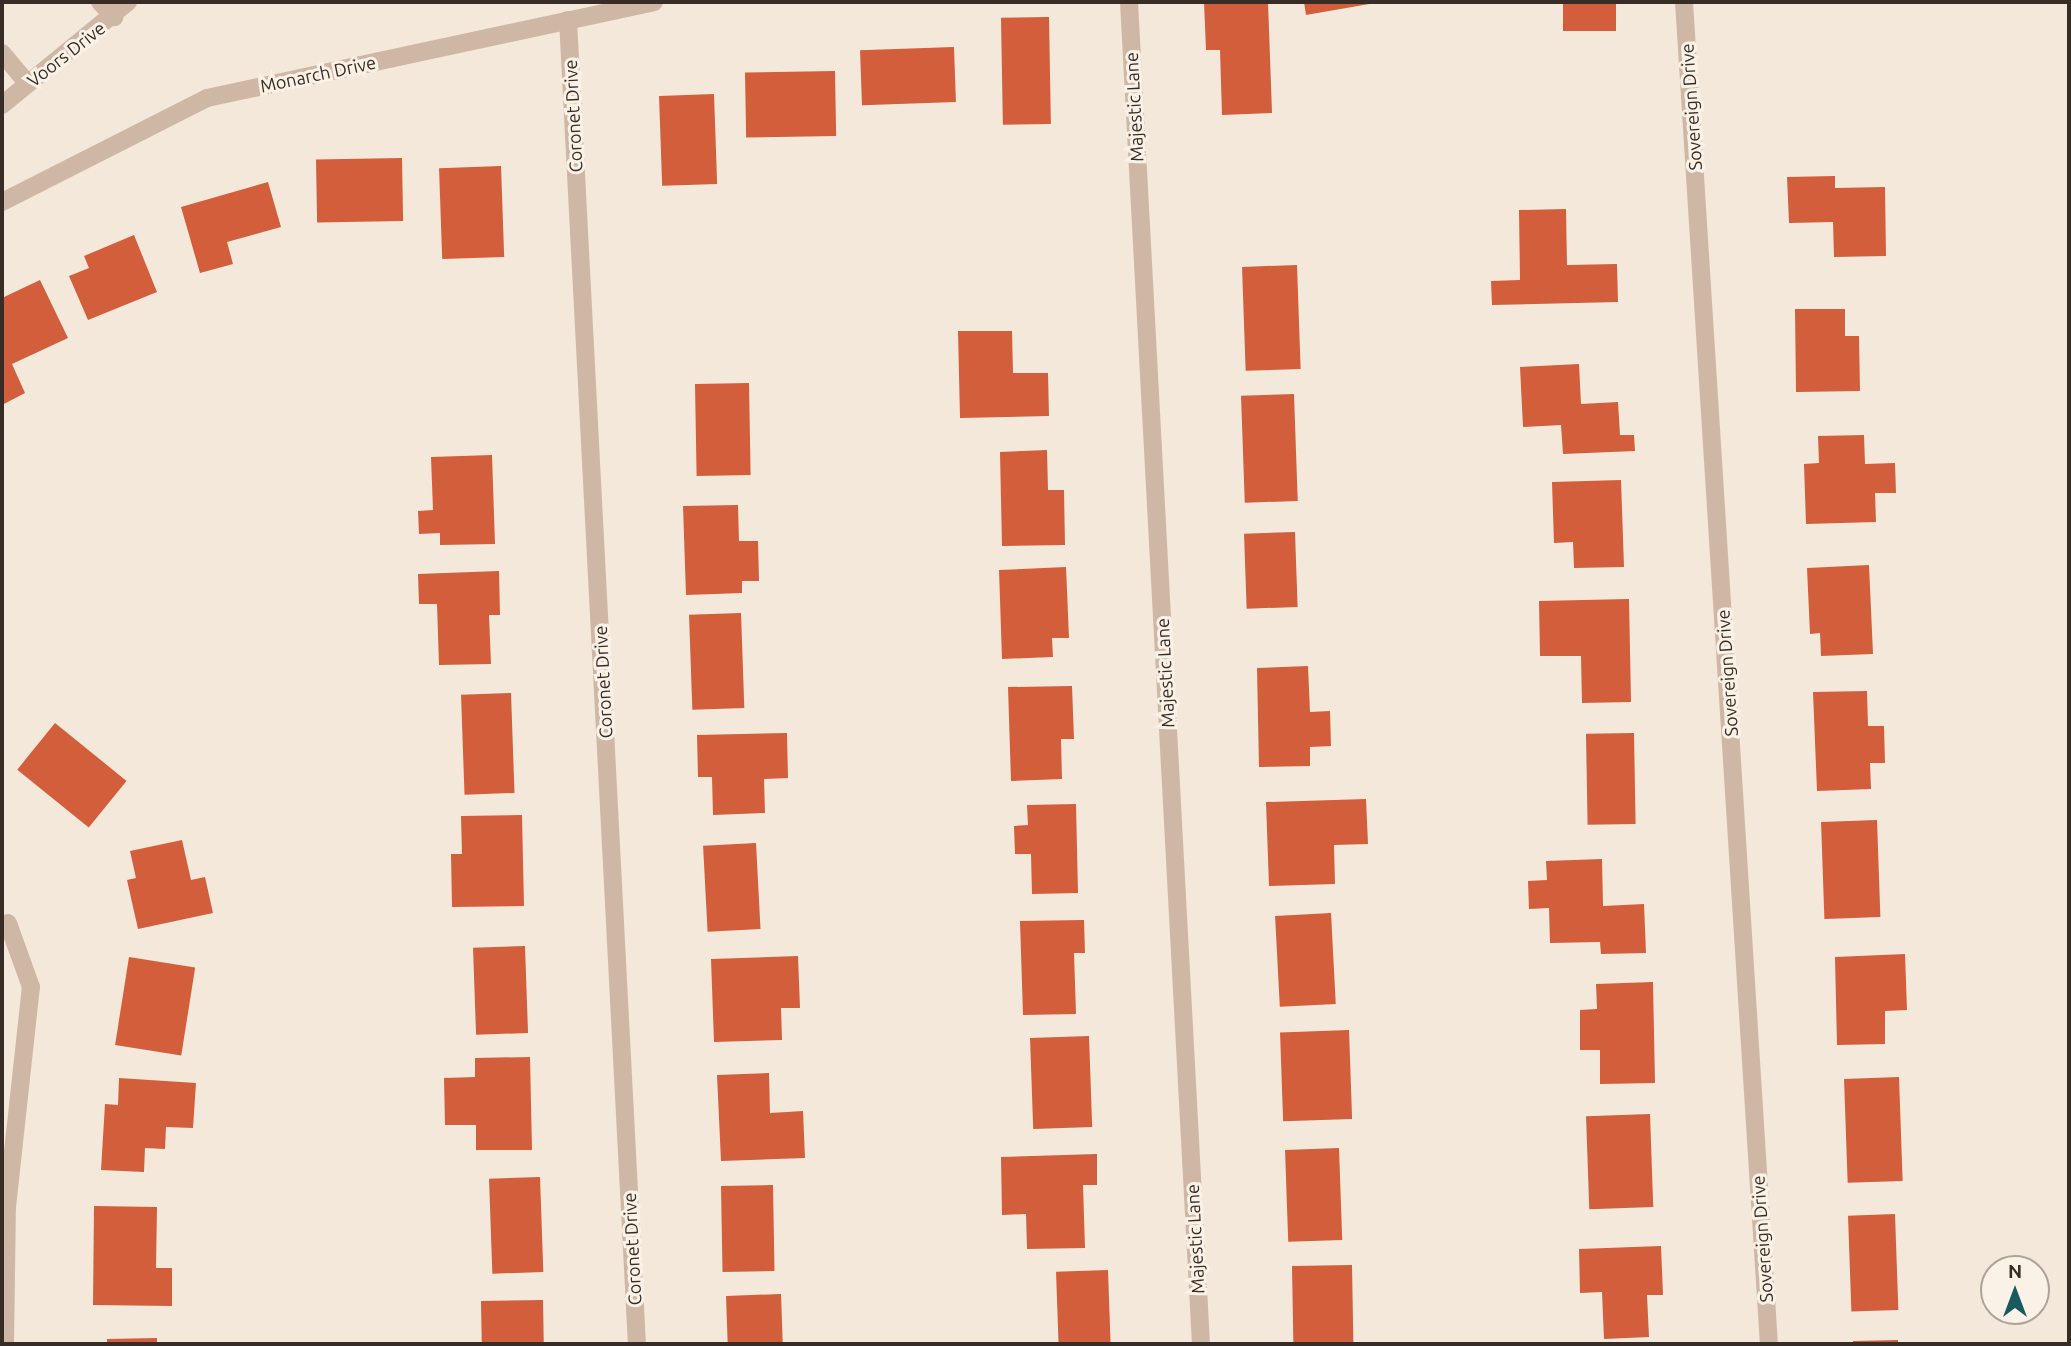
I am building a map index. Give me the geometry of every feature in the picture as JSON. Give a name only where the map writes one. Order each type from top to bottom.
[{"type":"street","points":[[100,2],[114,17]]},
{"type":"street","name":"Voors Drive","points":[[2,105],[114,17],[128,2]]},
{"type":"street","name":"Monarch Drive","points":[[2,202],[208,98],[654,2]]},
{"type":"street","name":"Majestic Lane","points":[[1129,2],[1201,1344]]},
{"type":"street","name":"Sovereign Drive","points":[[1685,2],[1769,1344]]},
{"type":"street","name":"Coronet Drive","points":[[568,20],[637,1344]]},
{"type":"street","points":[[2,53],[28,84]]},
{"type":"street","points":[[5,1344],[7,1207],[30,987],[8,923]]},
{"type":"building","points":[[1204,2],[1268,2],[1272,113],[1222,115],[1220,50],[1206,50]]},
{"type":"building","points":[[1304,2],[1375,2],[1375,3],[1306,15]]},
{"type":"building","points":[[1563,2],[1616,2],[1616,31],[1563,31]]},
{"type":"building","points":[[1049,17],[1051,124],[1003,125],[1001,18]]},
{"type":"building","points":[[954,47],[956,102],[862,105],[860,50]]},
{"type":"building","points":[[835,71],[836,136],[746,138],[745,73]]},
{"type":"building","points":[[714,94],[717,184],[662,186],[659,96]]},
{"type":"building","points":[[402,158],[403,221],[317,222],[316,160]]},
{"type":"building","points":[[501,166],[504,257],[442,259],[439,168]]},
{"type":"building","points":[[1835,176],[1835,188],[1885,187],[1886,256],[1834,257],[1833,222],[1789,223],[1787,177]]},
{"type":"building","points":[[268,182],[281,227],[227,242],[233,264],[200,273],[181,207]]},
{"type":"building","points":[[1566,209],[1567,265],[1617,264],[1618,302],[1492,305],[1491,281],[1520,280],[1519,210]]},
{"type":"building","points":[[134,235],[157,292],[88,320],[69,276],[89,268],[84,256]]},
{"type":"building","points":[[1297,265],[1301,369],[1246,371],[1242,267]]},
{"type":"building","points":[[40,280],[68,338],[12,364],[25,393],[2,405],[2,298]]},
{"type":"building","points":[[1795,309],[1845,309],[1845,336],[1859,336],[1860,391],[1796,392]]},
{"type":"building","points":[[958,331],[1012,331],[1013,373],[1048,373],[1049,416],[960,418]]},
{"type":"building","points":[[1579,364],[1581,404],[1618,402],[1620,435],[1634,435],[1635,451],[1563,454],[1561,425],[1523,427],[1520,367]]},
{"type":"building","points":[[749,383],[751,475],[697,476],[695,384]]},
{"type":"building","points":[[1294,394],[1298,501],[1245,503],[1241,396]]},
{"type":"building","points":[[1864,435],[1865,464],[1895,463],[1896,493],[1875,493],[1876,522],[1806,524],[1804,464],[1819,463],[1818,436]]},
{"type":"building","points":[[1047,450],[1048,490],[1064,490],[1065,545],[1002,546],[1000,452]]},
{"type":"building","points":[[492,455],[495,544],[440,545],[440,533],[419,534],[418,511],[433,510],[431,457]]},
{"type":"building","points":[[1621,480],[1624,567],[1574,568],[1573,542],[1554,543],[1552,482]]},
{"type":"building","points":[[738,505],[739,541],[758,541],[759,581],[742,581],[742,593],[686,595],[683,506]]},
{"type":"building","points":[[1295,532],[1298,607],[1247,609],[1244,534]]},
{"type":"building","points":[[1869,565],[1873,654],[1821,656],[1820,633],[1810,634],[1807,568]]},
{"type":"building","points":[[1066,567],[1069,638],[1052,638],[1053,657],[1002,659],[999,570]]},
{"type":"building","points":[[499,571],[500,615],[489,615],[491,664],[439,665],[437,604],[419,604],[418,574]]},
{"type":"building","points":[[1629,599],[1631,702],[1582,703],[1581,656],[1540,656],[1539,601]]},
{"type":"building","points":[[741,613],[744,708],[692,710],[689,615]]},
{"type":"building","points":[[1308,666],[1310,712],[1330,711],[1331,746],[1310,747],[1310,766],[1259,767],[1257,668]]},
{"type":"building","points":[[1072,686],[1074,739],[1061,739],[1062,779],[1011,781],[1008,687]]},
{"type":"building","points":[[1867,691],[1868,726],[1884,726],[1885,763],[1870,763],[1871,789],[1817,791],[1813,692]]},
{"type":"building","points":[[511,693],[514,793],[465,795],[461,695]]},
{"type":"building","points":[[55,723],[126,781],[89,828],[17,770]]},
{"type":"building","points":[[787,733],[788,778],[764,779],[765,813],[713,815],[712,777],[698,777],[697,735]]},
{"type":"building","points":[[1634,733],[1636,824],[1588,825],[1586,734]]},
{"type":"building","points":[[1366,799],[1368,844],[1334,845],[1335,884],[1269,886],[1266,802]]},
{"type":"building","points":[[1076,804],[1078,893],[1032,894],[1031,854],[1015,854],[1014,826],[1028,825],[1027,805]]},
{"type":"building","points":[[522,815],[524,906],[452,907],[451,854],[462,854],[461,816]]},
{"type":"building","points":[[1877,820],[1880,917],[1824,919],[1821,822]]},
{"type":"building","points":[[182,840],[191,880],[205,877],[213,913],[138,929],[127,880],[136,878],[130,851]]},
{"type":"building","points":[[756,843],[761,929],[708,932],[703,846]]},
{"type":"building","points":[[1602,859],[1603,906],[1644,904],[1646,953],[1601,954],[1600,942],[1550,943],[1549,908],[1529,909],[1528,881],[1547,880],[1546,861]]},
{"type":"building","points":[[1331,913],[1336,1004],[1280,1007],[1275,916]]},
{"type":"building","points":[[1084,920],[1085,953],[1074,953],[1076,1014],[1023,1015],[1020,921]]},
{"type":"building","points":[[525,946],[528,1033],[476,1035],[473,948]]},
{"type":"building","points":[[1905,954],[1907,1010],[1885,1011],[1885,1044],[1837,1045],[1835,957]]},
{"type":"building","points":[[798,956],[800,1008],[781,1008],[782,1040],[714,1042],[711,959]]},
{"type":"building","points":[[129,957],[195,967],[181,1055],[115,1045]]},
{"type":"building","points":[[1653,982],[1655,1083],[1600,1084],[1600,1050],[1580,1050],[1580,1010],[1597,1009],[1596,984]]},
{"type":"building","points":[[1349,1030],[1352,1119],[1283,1121],[1280,1032]]},
{"type":"building","points":[[1089,1036],[1092,1127],[1033,1129],[1030,1038]]},
{"type":"building","points":[[530,1057],[532,1150],[476,1150],[476,1125],[445,1125],[444,1078],[475,1077],[475,1058]]},
{"type":"building","points":[[769,1073],[770,1113],[803,1111],[805,1158],[721,1161],[717,1075]]},
{"type":"building","points":[[1899,1077],[1903,1181],[1848,1183],[1844,1079]]},
{"type":"building","points":[[119,1078],[196,1083],[193,1128],[166,1127],[165,1149],[145,1148],[144,1172],[101,1170],[105,1104],[118,1105]]},
{"type":"building","points":[[1650,1114],[1653,1207],[1589,1209],[1586,1116]]},
{"type":"building","points":[[1339,1148],[1342,1240],[1288,1242],[1285,1150]]},
{"type":"building","points":[[1097,1154],[1097,1185],[1083,1185],[1085,1248],[1027,1249],[1026,1214],[1002,1215],[1001,1157]]},
{"type":"building","points":[[540,1177],[543,1272],[492,1274],[489,1179]]},
{"type":"building","points":[[773,1185],[775,1271],[723,1272],[721,1186]]},
{"type":"building","points":[[94,1206],[157,1207],[156,1268],[172,1268],[172,1306],[93,1305]]},
{"type":"building","points":[[1895,1214],[1898,1310],[1851,1312],[1848,1216]]},
{"type":"building","points":[[1661,1246],[1663,1295],[1647,1295],[1649,1337],[1604,1339],[1602,1292],[1580,1293],[1579,1249]]},
{"type":"building","points":[[1352,1265],[1353,1344],[1293,1344],[1292,1266]]},
{"type":"building","points":[[1108,1270],[1111,1344],[1059,1344],[1056,1272]]},
{"type":"building","points":[[781,1294],[783,1344],[728,1344],[726,1296]]},
{"type":"building","points":[[543,1300],[544,1344],[482,1344],[481,1301]]},
{"type":"building","points":[[157,1338],[157,1344],[107,1344],[107,1339]]},
{"type":"building","points":[[1898,1340],[1898,1344],[1853,1344],[1853,1341]]}]
